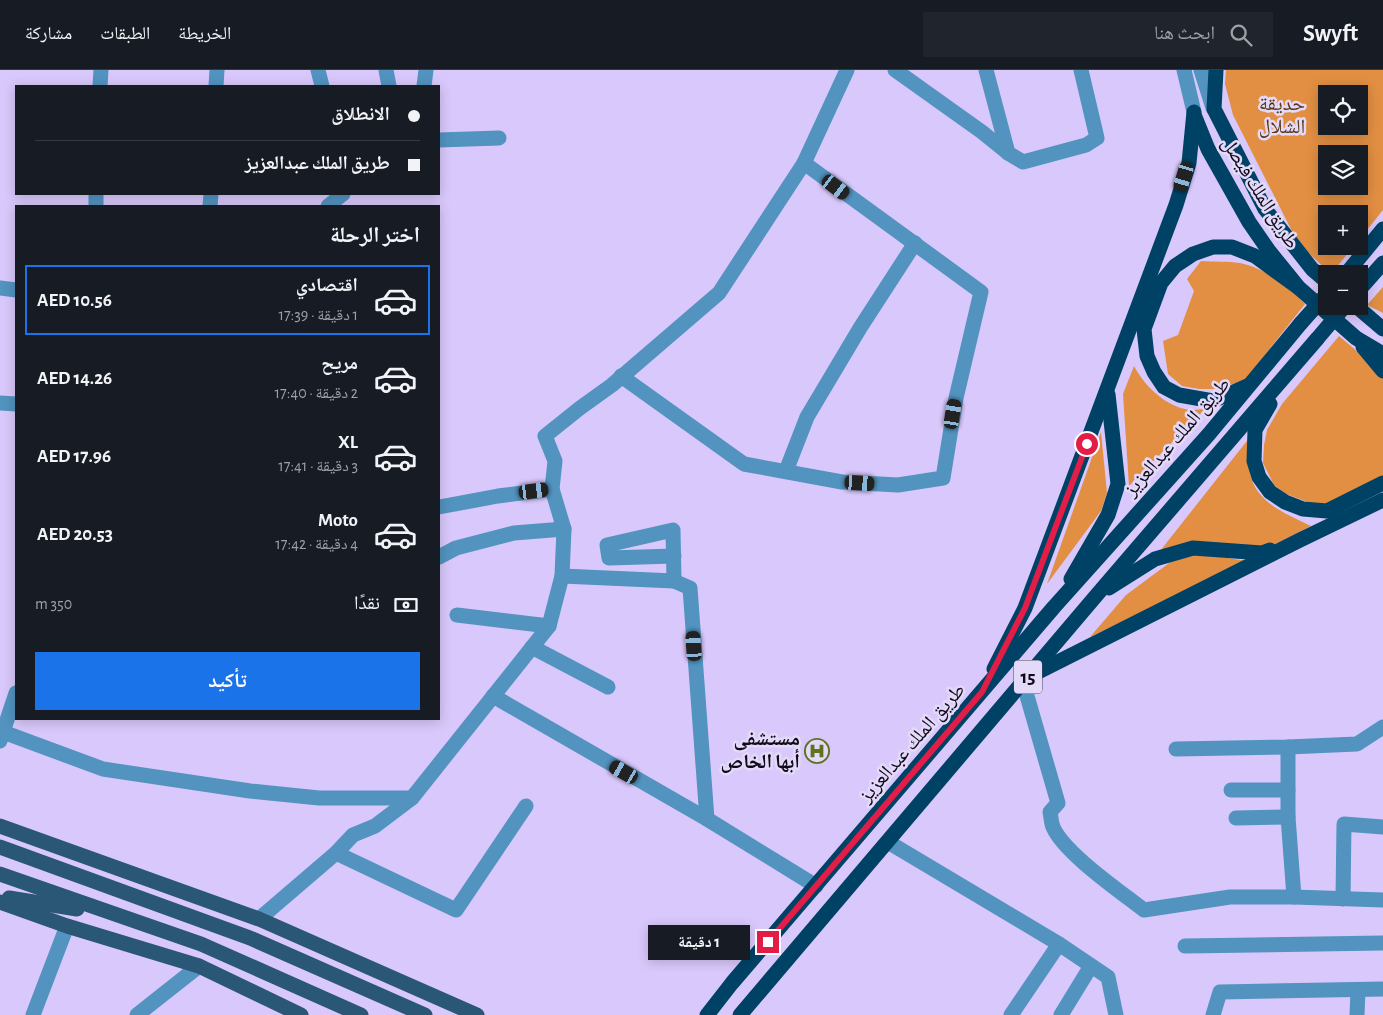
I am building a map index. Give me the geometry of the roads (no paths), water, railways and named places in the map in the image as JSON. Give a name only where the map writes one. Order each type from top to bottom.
[{"type":"highway","points":[[1216,70],[1214,109],[1265,208],[1318,274]]},
{"type":"highway","name":"طريق الملك فيصل","points":[[1194,112],[1208,149],[1249,222],[1270,251],[1299,288],[1356,338],[1383,354]]},
{"type":"highway","points":[[982,692],[1025,608],[1181,188],[1189,163],[1194,112]]},
{"type":"highway","points":[[1353,265],[1383,229]]},
{"type":"highway","points":[[1249,386],[1212,401],[1179,395],[1164,387],[1154,372],[1147,356],[1144,329],[1161,283],[1175,266],[1193,254],[1214,247],[1232,247],[1255,256],[1299,288]]},
{"type":"highway","points":[[1368,279],[1383,263]]},
{"type":"highway","name":"طريق الملك عبدالعزيز","points":[[707,1015],[732,983],[1054,607],[1209,434],[1318,304]]},
{"type":"highway","name":"15","points":[[740,1015],[1337,315]]},
{"type":"highway","points":[[1367,315],[1383,329]]},
{"type":"highway","points":[[1356,338],[1383,371]]},
{"type":"highway","points":[[1287,375],[1255,430],[1254,461],[1259,477],[1270,492],[1285,502],[1303,509],[1327,511],[1383,483]]},
{"type":"highway","points":[[1054,607],[1108,515],[1118,484],[1107,390]]},
{"type":"highway","points":[[1026,680],[1051,664],[1383,500]]},
{"type":"highway","points":[[1095,597],[1155,559],[1193,548],[1262,553],[1300,540]]},
{"type":"main road","points":[[0,826],[259,919],[477,1015]]},
{"type":"main road","points":[[24,836],[136,896]]},
{"type":"main road","points":[[0,847],[250,938],[425,1015]]},
{"type":"main road","points":[[0,874],[201,944],[361,1015]]},
{"type":"main road","points":[[0,896],[120,916]]},
{"type":"main road","points":[[0,902],[67,926],[199,966],[302,1015]]},
{"type":"street","points":[[100,85],[101,70]]},
{"type":"street","points":[[216,85],[217,70]]},
{"type":"street","points":[[318,70],[322,85]]},
{"type":"street","points":[[386,70],[389,85]]},
{"type":"street","points":[[424,85],[426,70]]},
{"type":"street","points":[[259,919],[336,854],[354,835],[375,826],[412,798],[549,626],[562,576],[564,529],[552,489],[555,461],[545,436],[621,376],[719,293],[804,163],[847,70]]},
{"type":"street","points":[[895,70],[1023,162],[1086,145],[1097,138],[1081,70]]},
{"type":"street","points":[[986,70],[1008,153]]},
{"type":"street","name":"طريق الملك فيصل","points":[[1184,70],[1194,112]]},
{"type":"street","points":[[1201,70],[1214,109]]},
{"type":"street","points":[[440,140],[499,138]]},
{"type":"street","points":[[621,376],[744,464],[842,482],[898,485],[943,478],[956,398],[981,292],[804,163]]},
{"type":"street","points":[[329,205],[342,195]]},
{"type":"street","points":[[786,471],[807,417],[860,328],[915,243]]},
{"type":"street","points":[[0,288],[15,290]]},
{"type":"street","points":[[0,403],[15,404]]},
{"type":"street","points":[[440,507],[498,496],[552,489]]},
{"type":"street","points":[[440,556],[456,548],[514,533],[564,529]]},
{"type":"street","points":[[674,556],[674,581]]},
{"type":"street","points":[[562,576],[674,581],[690,588],[707,819]]},
{"type":"street","points":[[457,615],[549,626]]},
{"type":"street","points":[[532,647],[608,687]]},
{"type":"street","points":[[1026,680],[1058,803],[1050,812],[1053,827],[1064,844],[1095,872],[1144,910],[1230,898],[1294,897],[1383,900]]},
{"type":"street","points":[[493,696],[707,819],[816,886]]},
{"type":"street","points":[[9,700],[2,736],[103,769],[250,791],[319,798],[412,798]]},
{"type":"street","points":[[1176,749],[1357,744],[1383,727]]},
{"type":"street","points":[[1288,747],[1288,817],[1294,897]]},
{"type":"street","points":[[1230,790],[1288,790]]},
{"type":"street","points":[[336,854],[456,910],[526,806]]},
{"type":"street","points":[[1236,818],[1288,817]]},
{"type":"street","points":[[1343,899],[1344,824],[1383,827]]},
{"type":"street","points":[[888,842],[1059,944],[1108,977],[1116,1015]]},
{"type":"street","points":[[33,1015],[67,926]]},
{"type":"street","points":[[1185,946],[1383,943]]},
{"type":"street","points":[[1011,1015],[1059,944]]},
{"type":"street","points":[[138,1015],[199,966]]},
{"type":"street","points":[[1061,1015],[1092,966]]},
{"type":"street","points":[[1213,1015],[1220,992],[1383,990]]},
{"type":"street","points":[[1357,1015],[1358,991]]},
{"type":"place","name":"مستشفى أبها الخاص","points":[[817,751]]},
{"type":"park label","name":"حديقة الشلال","points":[[1282,116]]}]
